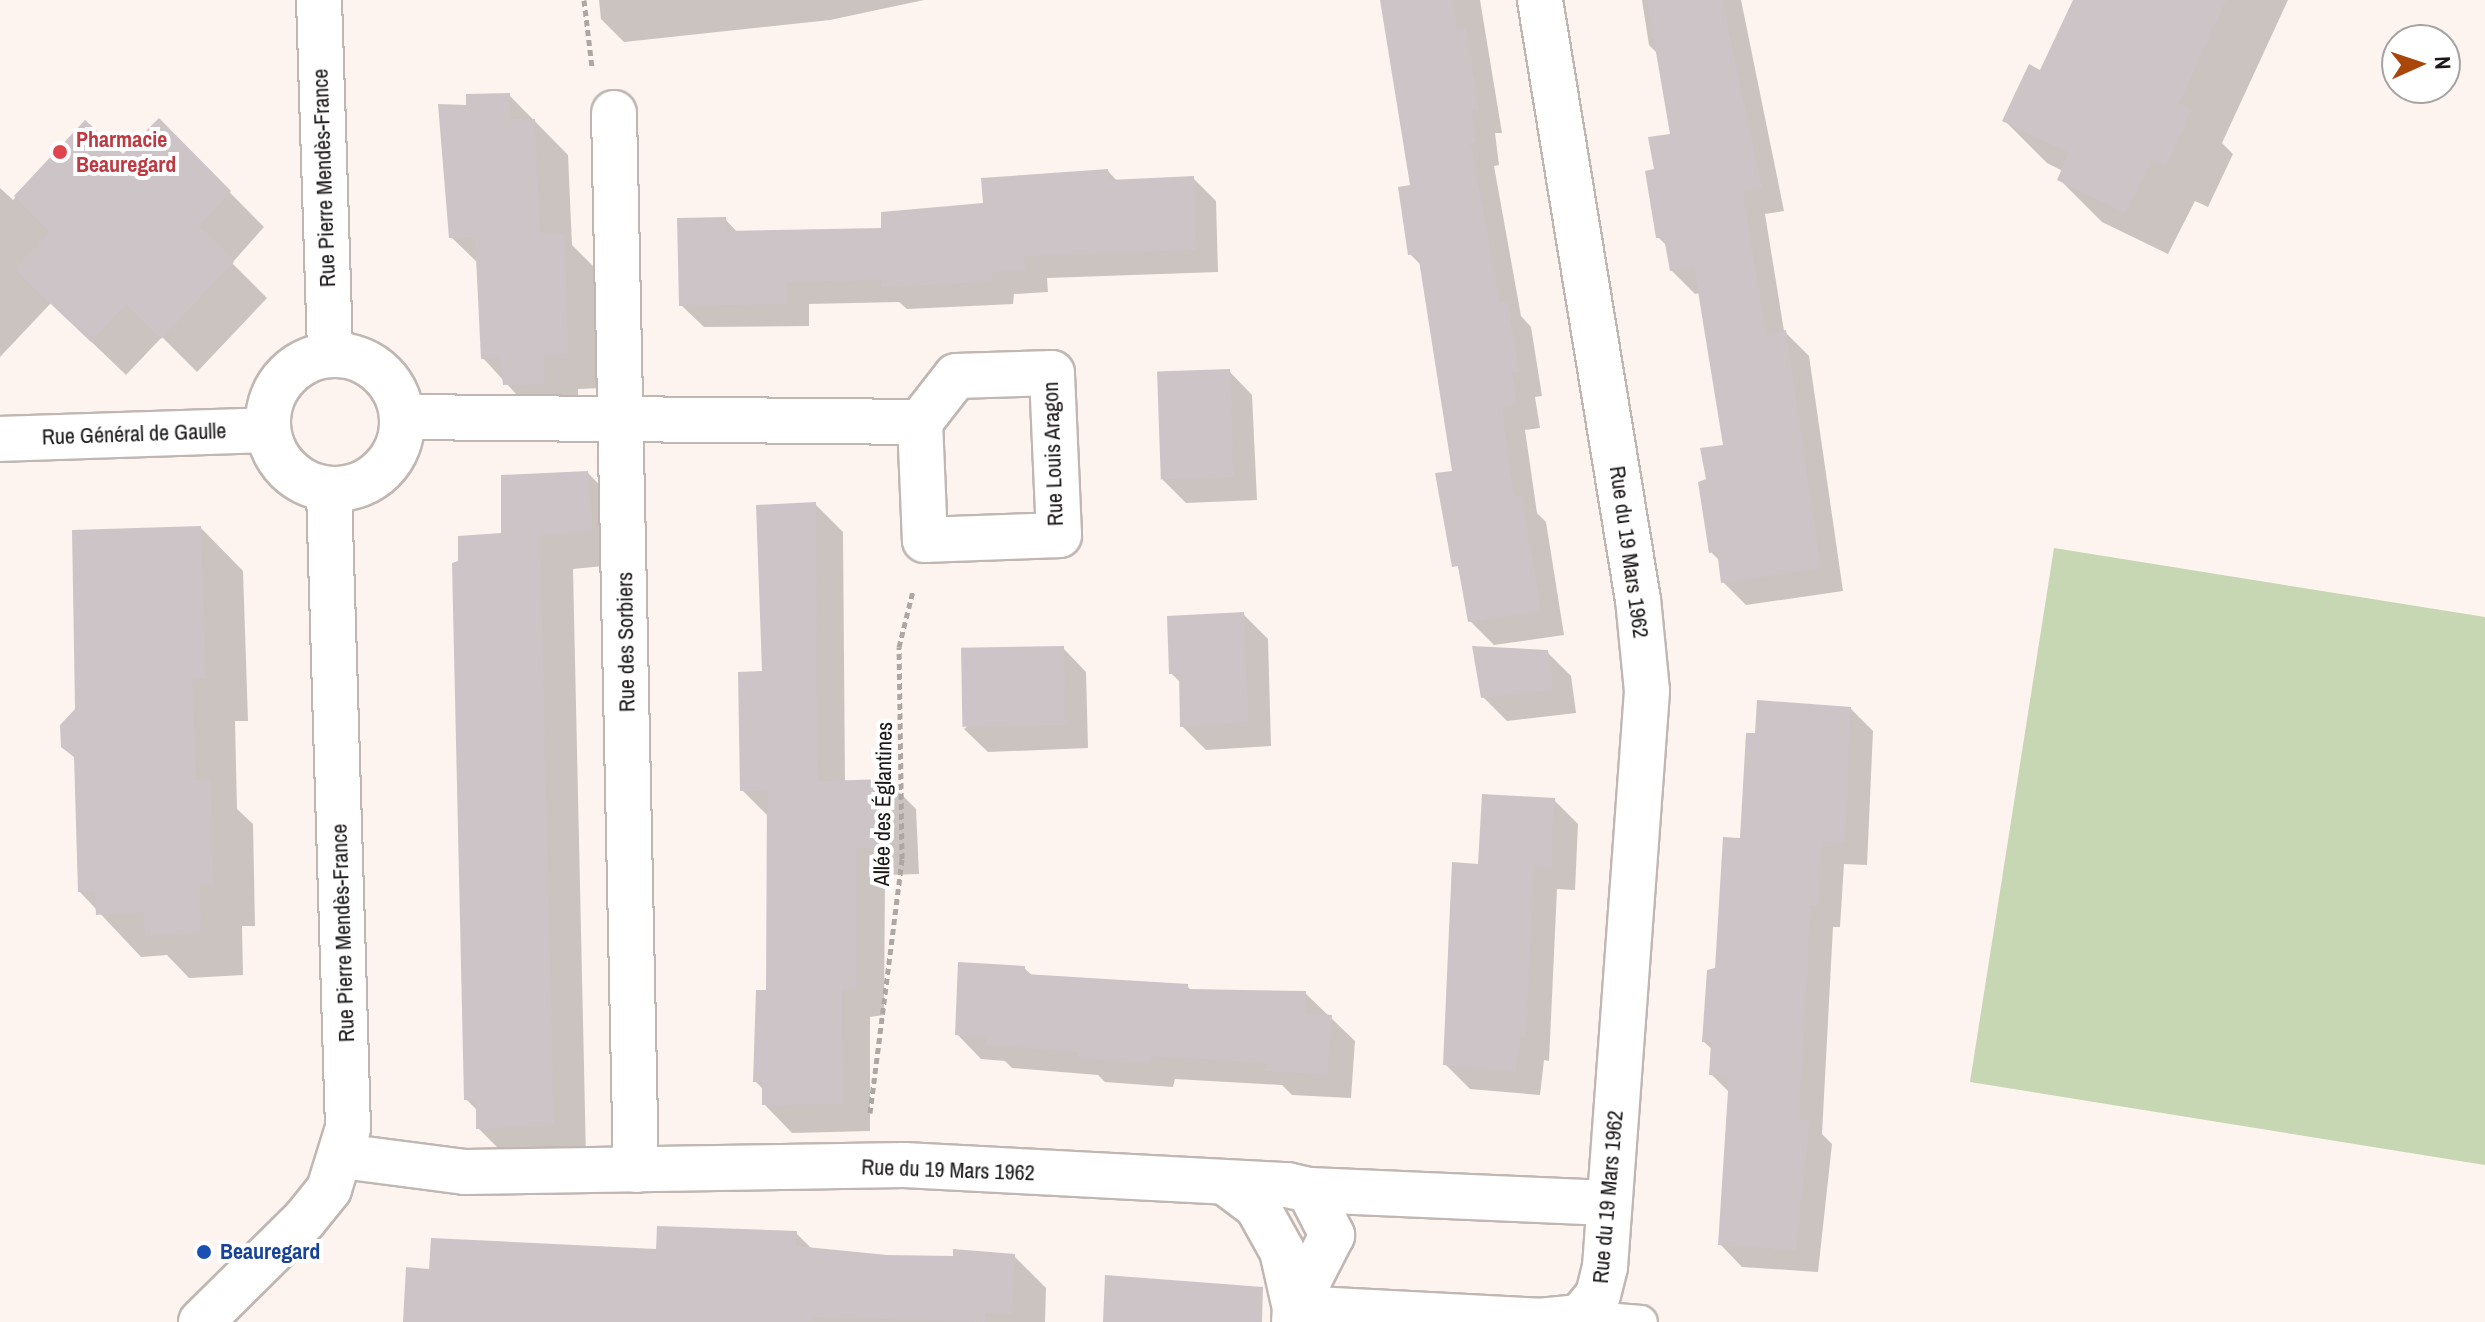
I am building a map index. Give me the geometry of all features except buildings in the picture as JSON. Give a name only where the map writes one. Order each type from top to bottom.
[{"type":"street","name":"Rue Pierre Mendès-France","points":[[319,0],[330,355]]},
{"type":"street","name":"Rue du 19 Mars 1962","points":[[1540,0],[1638,600],[1647,691],[1609,1203],[1598,1295],[1580,1317]]},
{"type":"street","name":"Rue des Sorbiers","points":[[614,113],[636,1170]]},
{"type":"street","points":[[330,355],[370,365],[386,379],[402,417],[400,440],[390,462],[353,488],[329,490],[307,484],[288,471],[268,430],[269,409],[290,372],[330,355]]},
{"type":"street","name":"Rue Louis Aragon","points":[[920,422],[956,376],[1052,373],[1059,535],[925,540]]},
{"type":"street","points":[[402,417],[920,422],[925,540]]},
{"type":"street","name":"Rue Général de Gaulle","points":[[0,439],[268,430]]},
{"type":"street","name":"Rue Pierre Mendès-France","points":[[201,1322],[305,1219],[329,1189],[342,1156],[348,1100],[329,490]]},
{"type":"street","name":"Rue du 19 Mars 1962","points":[[342,1156],[465,1172],[863,1166],[1609,1203]]},
{"type":"street","points":[[1226,1183],[1257,1206],[1282,1251],[1294,1315]]},
{"type":"street","points":[[1294,1315],[1332,1235],[1309,1190]]},
{"type":"street","points":[[1294,1315],[1539,1321],[1580,1317]]},
{"type":"lane","points":[[1580,1317],[1641,1322]]},
{"type":"path","points":[[584,0],[595,93],[614,113]]},
{"type":"path","name":"Allée des Églantines","points":[[863,1166],[902,859],[899,647],[925,540]]},
{"type":"green space","points":[[2054,548],[2485,617],[2485,1165],[1970,1082]]},
{"type":"place","name":"Pharmacie Beauregard","points":[[60,152]]},
{"type":"place","name":"Beauregard","points":[[204,1252]]}]
